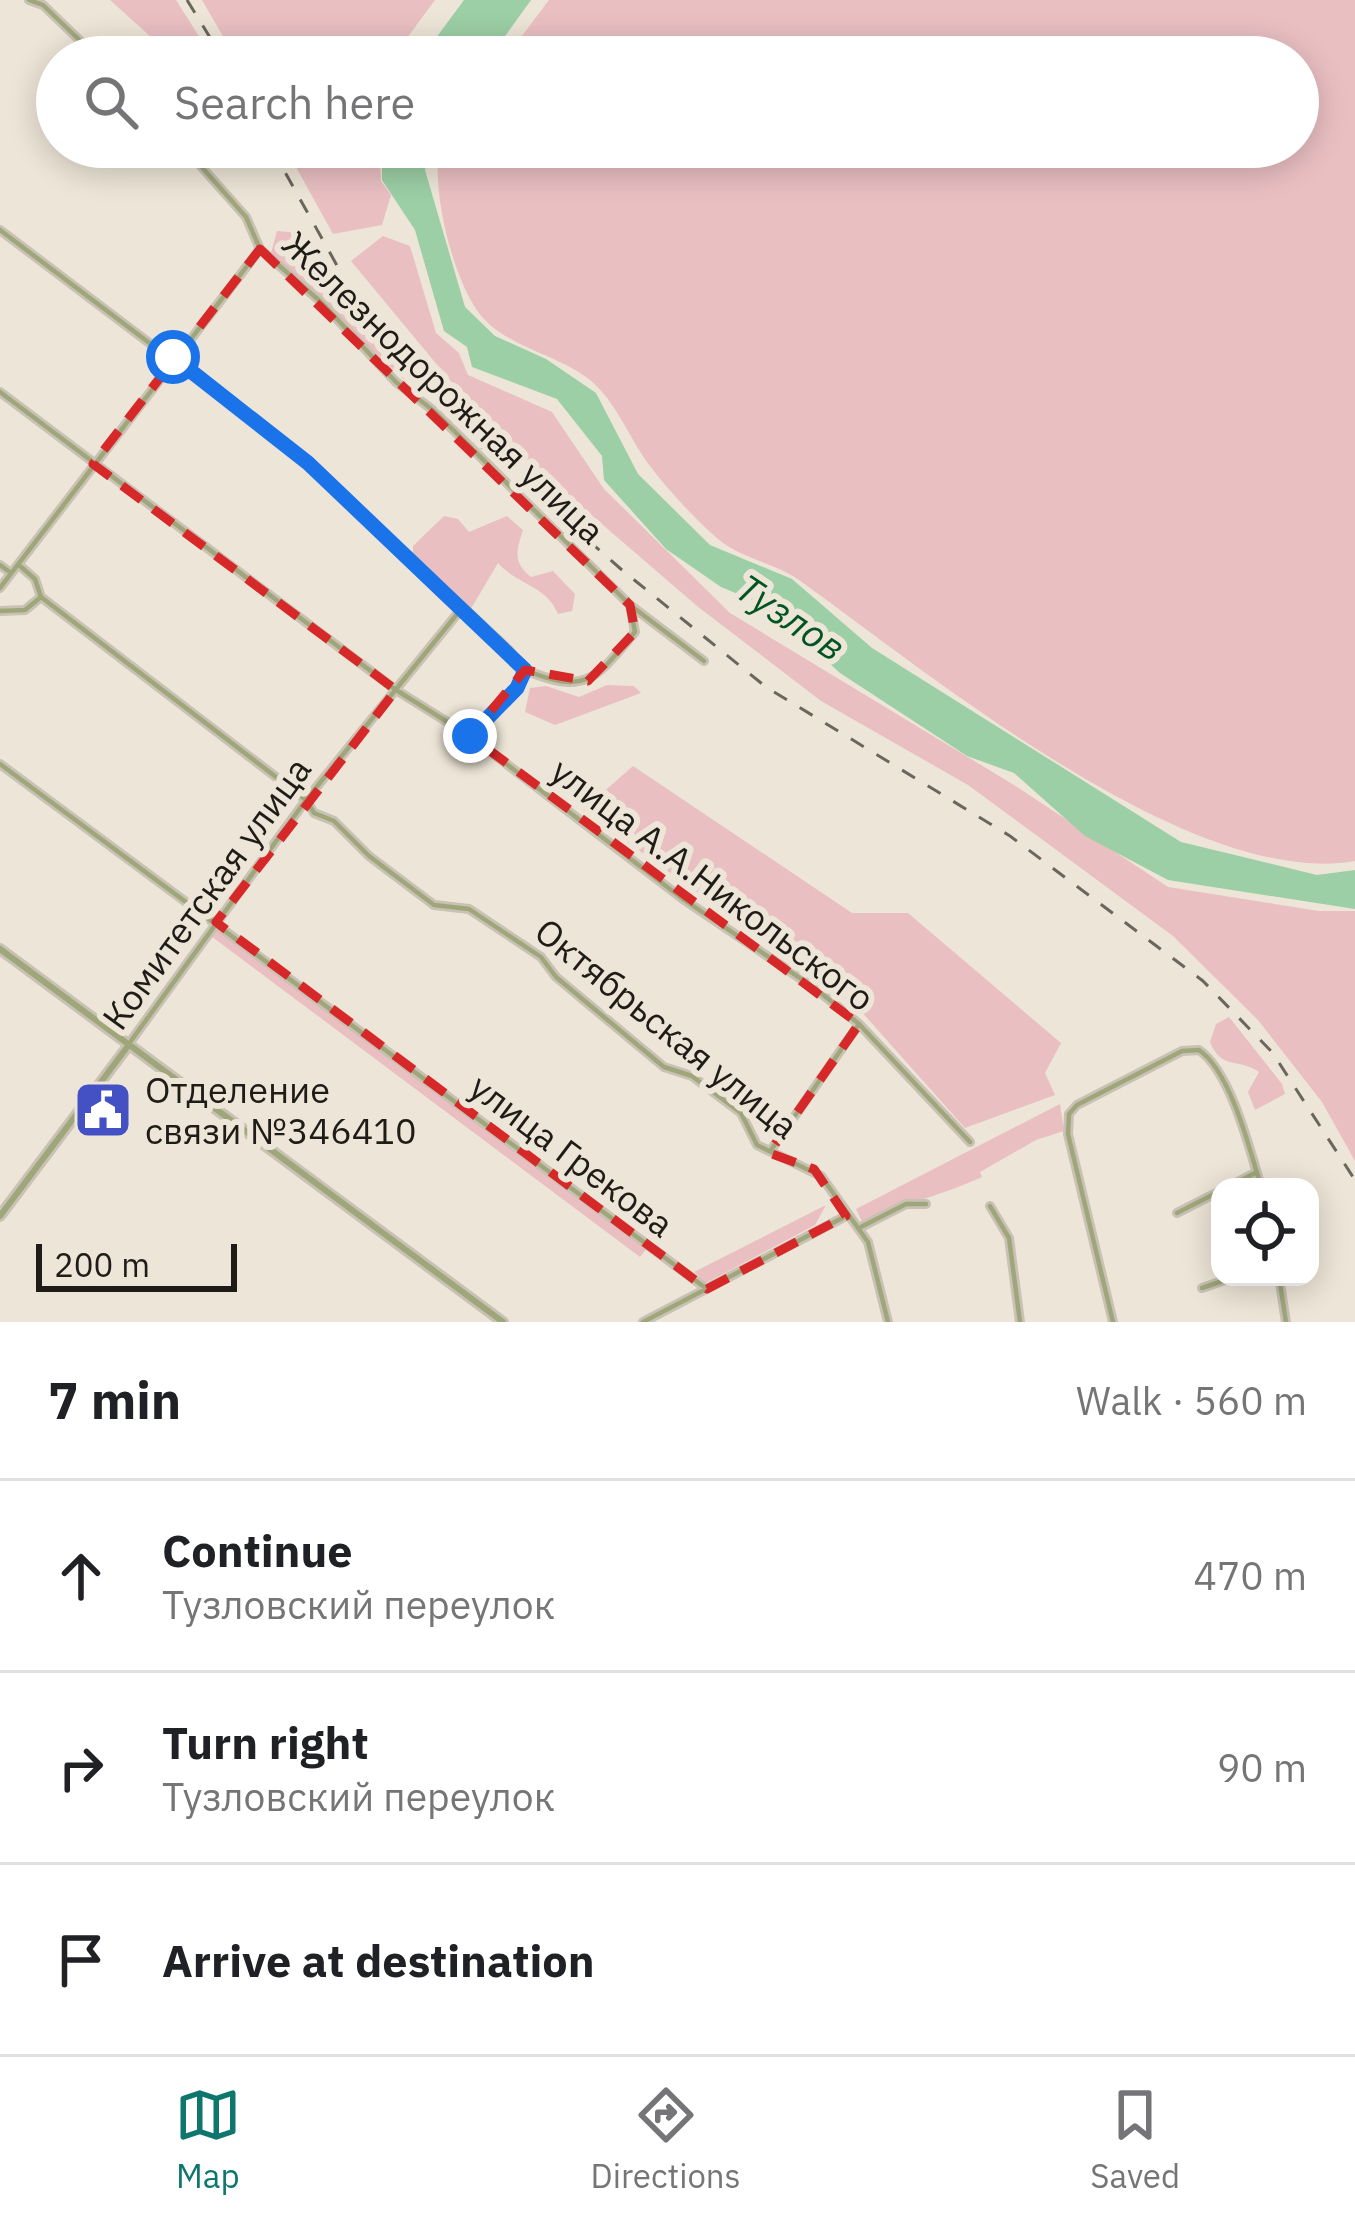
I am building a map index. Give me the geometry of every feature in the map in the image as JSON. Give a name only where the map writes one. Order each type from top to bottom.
[{"type":"street","points":[[28,0],[43,5],[75,36]]},
{"type":"street","name":"Железнодорожная улица","points":[[203,168],[247,217],[260,249],[321,302],[396,382],[434,411],[630,605],[704,661]]},
{"type":"street","points":[[0,230],[308,463],[525,670],[568,685],[588,681],[635,632],[630,605]]},
{"type":"street","points":[[0,588],[260,249]]},
{"type":"street","name":"улица А.А.Никольского","points":[[0,392],[396,690],[470,736],[860,1024],[970,1142]]},
{"type":"street","points":[[0,566],[10,573]]},
{"type":"street","name":"Октябрьская улица","points":[[20,566],[35,578],[41,597],[306,800],[314,813],[334,821],[355,844],[434,904],[469,909],[541,958],[556,977],[664,1067],[692,1076],[742,1113],[750,1140],[814,1169],[859,1228]]},
{"type":"street","points":[[0,611],[25,610],[41,597]]},
{"type":"street","name":"Комитетская улица","points":[[0,1216],[306,800],[462,608]]},
{"type":"street","points":[[470,736],[517,688],[525,670]]},
{"type":"street","name":"улица Грекова","points":[[0,764],[706,1289]]},
{"type":"street","points":[[0,949],[502,1322]]},
{"type":"street","points":[[771,1150],[860,1024]]},
{"type":"street","points":[[1113,1322],[1070,1143],[1070,1114],[1077,1105],[1182,1051],[1199,1050],[1212,1062],[1244,1129],[1259,1178]]},
{"type":"street","points":[[1245,1178],[1257,1172]]},
{"type":"street","points":[[1177,1213],[1211,1196]]},
{"type":"street","points":[[888,1322],[872,1251],[859,1228],[906,1204],[926,1204]]},
{"type":"street","points":[[990,1206],[1009,1238],[1020,1322]]},
{"type":"street","points":[[643,1322],[846,1216]]},
{"type":"street","points":[[1202,1288],[1211,1285]]},
{"type":"street","points":[[1280,1286],[1286,1322]]},
{"type":"highlighted area","points":[[260,249],[630,605],[635,632],[588,681],[525,670],[470,736],[859,1024],[769,1153],[814,1169],[846,1216],[707,1289],[216,922],[396,690],[93,464]]},
{"type":"shaded area","points":[[110,0],[176,0],[199,36],[150,36]]},
{"type":"shaded area","points":[[202,0],[435,0],[408,36],[223,36]]},
{"type":"shaded area","points":[[549,0],[1355,0],[1355,861],[1289,861],[1217,842],[1141,809],[989,717],[799,580],[727,546],[657,475],[596,386],[574,369],[507,337],[484,319],[454,261],[438,187],[438,168],[1319,168],[1319,36],[522,36]]},
{"type":"shaded area","points":[[297,168],[380,168],[381,181],[391,195],[382,225],[333,234]]},
{"type":"shaded area","points":[[277,231],[301,233],[310,243],[406,382],[271,253]]},
{"type":"shaded area","points":[[383,236],[410,246],[436,333],[459,353],[468,375],[552,412],[604,489],[730,613],[1014,785],[1168,887],[1319,911],[1355,911],[1355,1161],[1322,1102],[1258,1020],[1173,936],[968,785],[821,701],[697,606],[487,425],[351,261]]},
{"type":"shaded area","points":[[444,516],[458,519],[469,532],[507,516],[523,530],[518,551],[521,566],[531,577],[553,571],[575,594],[572,611],[558,614],[539,591],[498,563],[469,612],[413,553],[413,546]]},
{"type":"shaded area","points":[[607,685],[634,686],[641,693],[555,725],[525,712],[530,688],[546,686],[579,697]]},
{"type":"shaded area","points":[[633,766],[852,913],[908,913],[1061,1043],[1045,1073],[1055,1095],[965,1128],[859,1009],[583,810]]},
{"type":"shaded area","points":[[222,931],[647,1248],[640,1257],[211,936]]},
{"type":"shaded area","points":[[1229,1017],[1285,1094],[1255,1110],[1248,1092],[1259,1072],[1220,1057],[1210,1042],[1216,1024]]},
{"type":"shaded area","points":[[1060,1104],[1064,1131],[1036,1140],[980,1172],[982,1177],[863,1224],[856,1209]]},
{"type":"shaded area","points":[[826,1205],[815,1225],[706,1283],[694,1272]]},
{"type":"water","points":[[464,0],[531,0],[505,36],[437,36]]},
{"type":"water","name":"Тузлов","points":[[382,168],[425,168],[465,307],[495,336],[546,359],[596,393],[638,474],[710,545],[792,579],[872,648],[1181,842],[1317,875],[1355,870],[1355,909],[1168,880],[1085,836],[1014,773],[967,756],[840,673],[767,606],[721,587],[666,549],[604,480],[602,456],[557,399],[472,367],[467,347],[444,331],[415,230],[382,180]]},
{"type":"railway","points":[[187,0],[209,36]]},
{"type":"railway","points":[[283,168],[349,287],[410,368],[477,443],[766,687],[1010,836],[1203,981],[1272,1052],[1355,1180]]},
{"type":"place","name":"Отделение связи №346410","points":[[103,1110]]},
{"type":"route","points":[[173,357],[308,463],[525,670],[517,688],[470,736]]}]
